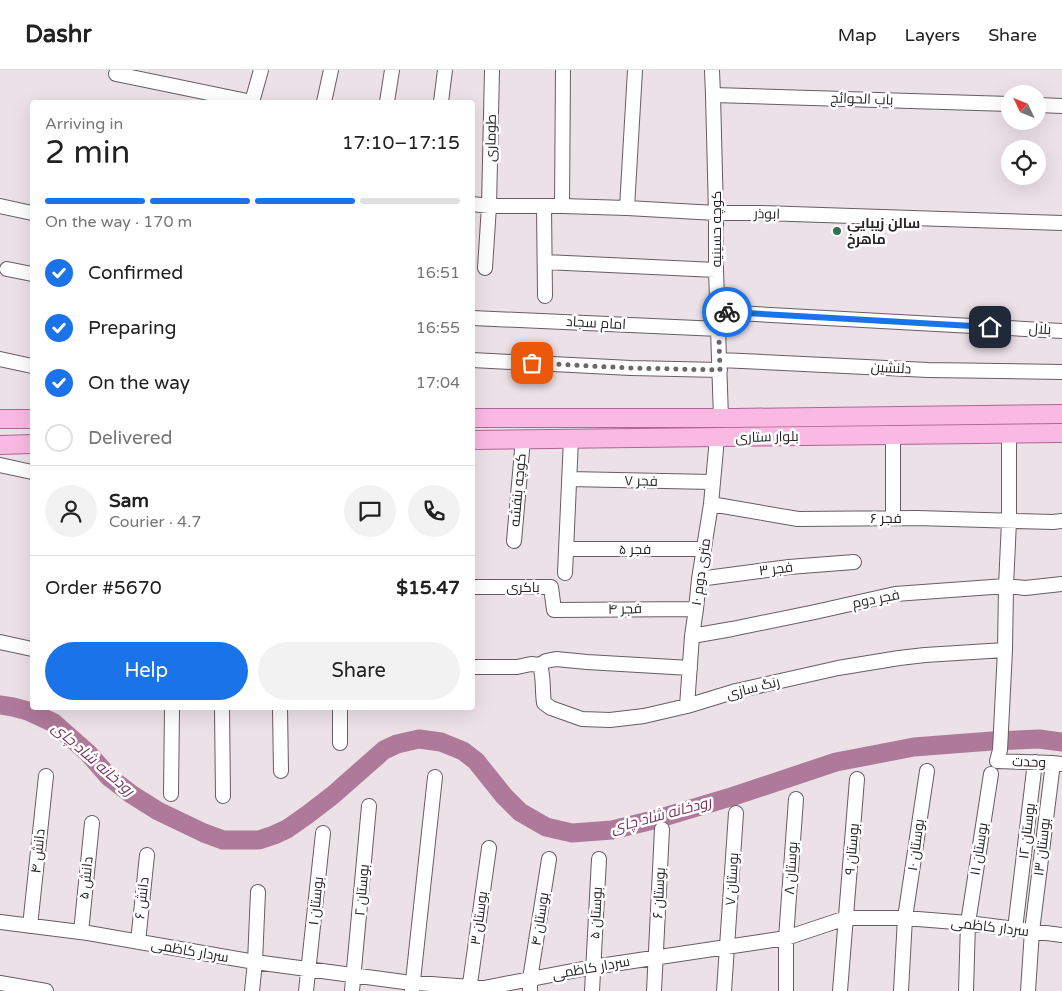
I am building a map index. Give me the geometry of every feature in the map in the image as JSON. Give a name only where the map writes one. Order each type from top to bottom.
[{"type":"main road","name":"بلوار ستاری","points":[[475,418],[719,418],[1062,414]]},
{"type":"main road","points":[[719,418],[737,422],[739,426],[738,431],[718,437],[700,432],[699,424],[719,418]]},
{"type":"main road","points":[[0,419],[30,419]]},
{"type":"main road","name":"بلوار ستاری","points":[[475,440],[1062,433]]},
{"type":"main road","points":[[0,445],[30,444]]},
{"type":"street","points":[[253,100],[261,70]]},
{"type":"street","points":[[324,100],[331,70]]},
{"type":"street","points":[[387,100],[392,70]]},
{"type":"street","points":[[441,100],[445,70]]},
{"type":"street","name":"طوماری","points":[[484,268],[490,206],[492,70]]},
{"type":"street","points":[[562,206],[563,70]]},
{"type":"street","points":[[627,208],[635,70]]},
{"type":"street","name":"کوچه حسینیه","points":[[712,70],[720,365],[719,418]]},
{"type":"street","points":[[116,74],[242,100]]},
{"type":"street","name":"باب الحوائج","points":[[714,95],[1001,104]]},
{"type":"street","points":[[1046,105],[1062,106]]},
{"type":"street","name":"ابوذر","points":[[475,204],[1062,223]]},
{"type":"street","points":[[0,206],[30,210]]},
{"type":"street","points":[[544,206],[545,296]]},
{"type":"street","points":[[545,262],[716,270]]},
{"type":"street","points":[[7,269],[30,274]]},
{"type":"street","name":"بلال","points":[[718,312],[1062,331]]},
{"type":"street","name":"امام سجاد","points":[[475,318],[719,329]]},
{"type":"street","points":[[0,359],[30,366]]},
{"type":"street","name":"دلنشین","points":[[475,360],[631,368],[720,365],[1062,372]]},
{"type":"street","points":[[1005,650],[1010,521],[1009,434]]},
{"type":"street","points":[[893,518],[894,435]]},
{"type":"street","name":"۱۰ متری دوم","points":[[687,706],[692,636],[699,579],[712,504],[712,482],[718,437]]},
{"type":"street","name":"کوچه بنفشه","points":[[514,541],[523,439]]},
{"type":"street","points":[[565,572],[571,439]]},
{"type":"street","points":[[0,465],[30,472]]},
{"type":"street","name":"فجر ۷","points":[[569,479],[712,482]]},
{"type":"street","name":"فجر ۶","points":[[712,504],[798,518],[1062,521]]},
{"type":"street","name":"فجر ۵","points":[[566,549],[704,549]]},
{"type":"street","name":"فجر ۳","points":[[699,579],[789,567],[854,562]]},
{"type":"street","name":"فجر دوم","points":[[692,636],[815,612],[894,594],[1006,586],[1025,588],[1062,584]]},
{"type":"street","name":"باکری","points":[[475,586],[551,587],[554,610]]},
{"type":"street","name":"فجر ۴","points":[[554,610],[696,608]]},
{"type":"street","points":[[0,642],[30,649]]},
{"type":"street","name":"رنگ سازی","points":[[540,665],[543,676],[542,693],[544,702],[550,708],[582,719],[610,720],[644,716],[838,668],[925,654],[1005,650]]},
{"type":"street","name":"وحدت","points":[[1005,650],[998,755],[1057,764]]},
{"type":"street","points":[[475,668],[540,665],[546,661],[556,659],[690,668]]},
{"type":"street","points":[[171,794],[172,710]]},
{"type":"street","points":[[222,710],[223,796]]},
{"type":"street","points":[[280,710],[281,772]]},
{"type":"street","points":[[340,710],[340,743]]},
{"type":"street","name":"بوستان ۱۲","points":[[1015,929],[1036,762]]},
{"type":"street","name":"بوستان ۱۳","points":[[1028,991],[1032,931],[1057,764]]},
{"type":"street","name":"بوستان ۱۰","points":[[901,991],[905,918],[927,771]]},
{"type":"street","name":"بوستان ۱۱","points":[[966,991],[968,923],[991,774]]},
{"type":"street","name":"دانش ۴","points":[[30,926],[46,776]]},
{"type":"street","points":[[413,987],[435,777]]},
{"type":"street","name":"بوستان ۹","points":[[840,991],[857,779]]},
{"type":"street","name":"بوستان ۸","points":[[786,991],[786,938],[796,799]]},
{"type":"street","name":"بوستان ۲","points":[[352,991],[369,806]]},
{"type":"street","name":"بوستان ۷","points":[[724,991],[736,813]]},
{"type":"street","name":"دانش ۵","points":[[81,932],[92,823]]},
{"type":"street","name":"بوستان ۶","points":[[654,991],[662,829]]},
{"type":"street","name":"بوستان ۱","points":[[306,991],[323,833]]},
{"type":"street","name":"بوستان ۳","points":[[469,989],[489,848]]},
{"type":"street","name":"دانش ۶","points":[[138,942],[147,855]]},
{"type":"street","name":"بوستان ۴","points":[[530,985],[549,859]]},
{"type":"street","name":"بوستان ۵","points":[[592,991],[599,859]]},
{"type":"street","points":[[252,991],[258,892]]},
{"type":"street","name":"سردار کاظمی","points":[[0,922],[81,932],[255,962],[354,975],[413,987],[469,989],[530,985],[593,967],[786,938],[846,918],[905,918],[968,923],[1062,935]]},
{"type":"street","points":[[0,983],[46,991]]},
{"type":"waterway","name":"رودخانه شاد چای","points":[[0,705],[28,711],[54,723],[88,753],[109,777],[131,794],[158,811],[223,840],[259,840],[287,829],[333,795],[384,750],[397,744],[419,739],[441,742],[463,751],[476,761],[504,796],[520,812],[546,827],[572,833],[612,830],[657,819],[836,762],[914,747],[1039,739],[1062,742]]},
{"type":"way so far","points":[[532,363],[720,370],[718,312],[727,312]]},
{"type":"place","name":"سالن زیبایی ماهرخ","points":[[837,231]]},
{"type":"route","points":[[727,312],[990,327]]}]
